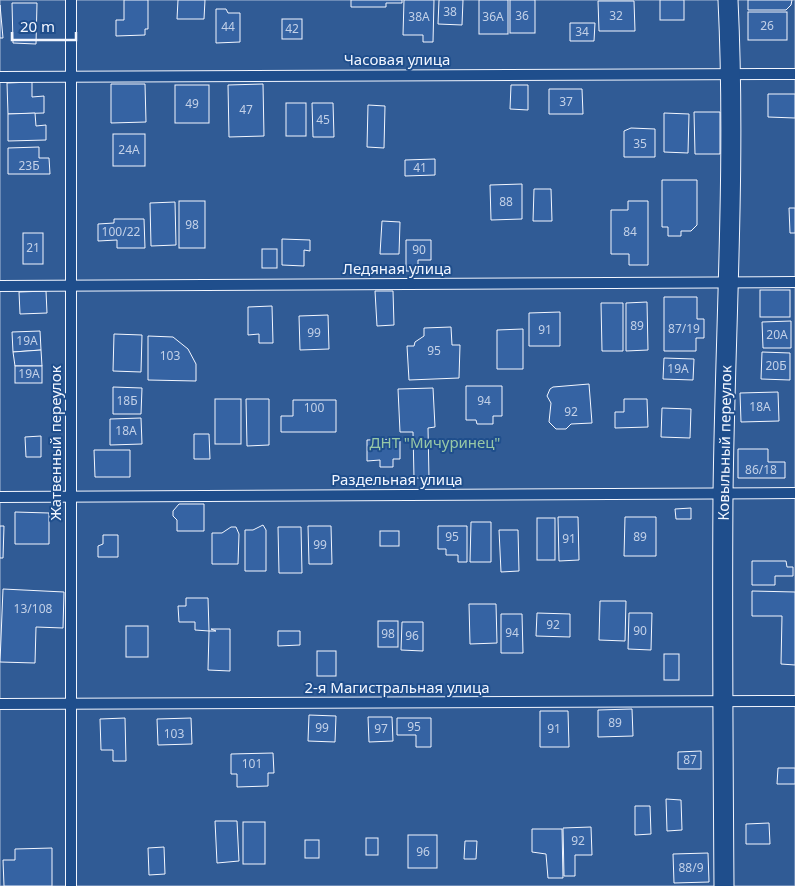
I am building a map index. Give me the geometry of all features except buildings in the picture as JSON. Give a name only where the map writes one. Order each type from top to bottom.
[{"type":"street","name":"Ковыльный переулок","points":[[724,886],[723,493],[732,74],[728,0]]},
{"type":"lane","name":"Жатвенный переулок","points":[[71,0],[71,886]]},
{"type":"lane","name":"Часовая улица","points":[[0,76],[795,74]]},
{"type":"lane","name":"Ледяная улица","points":[[0,286],[795,282]]},
{"type":"lane","name":"Раздельная улица","points":[[0,497],[795,493]]},
{"type":"lane","name":"2-я Магистральная улица","points":[[0,704],[795,701]]},
{"type":"shaded area","name":"ДНТ \"Мичуринец\"","points":[[0,0],[795,0],[795,886],[0,886]]}]
